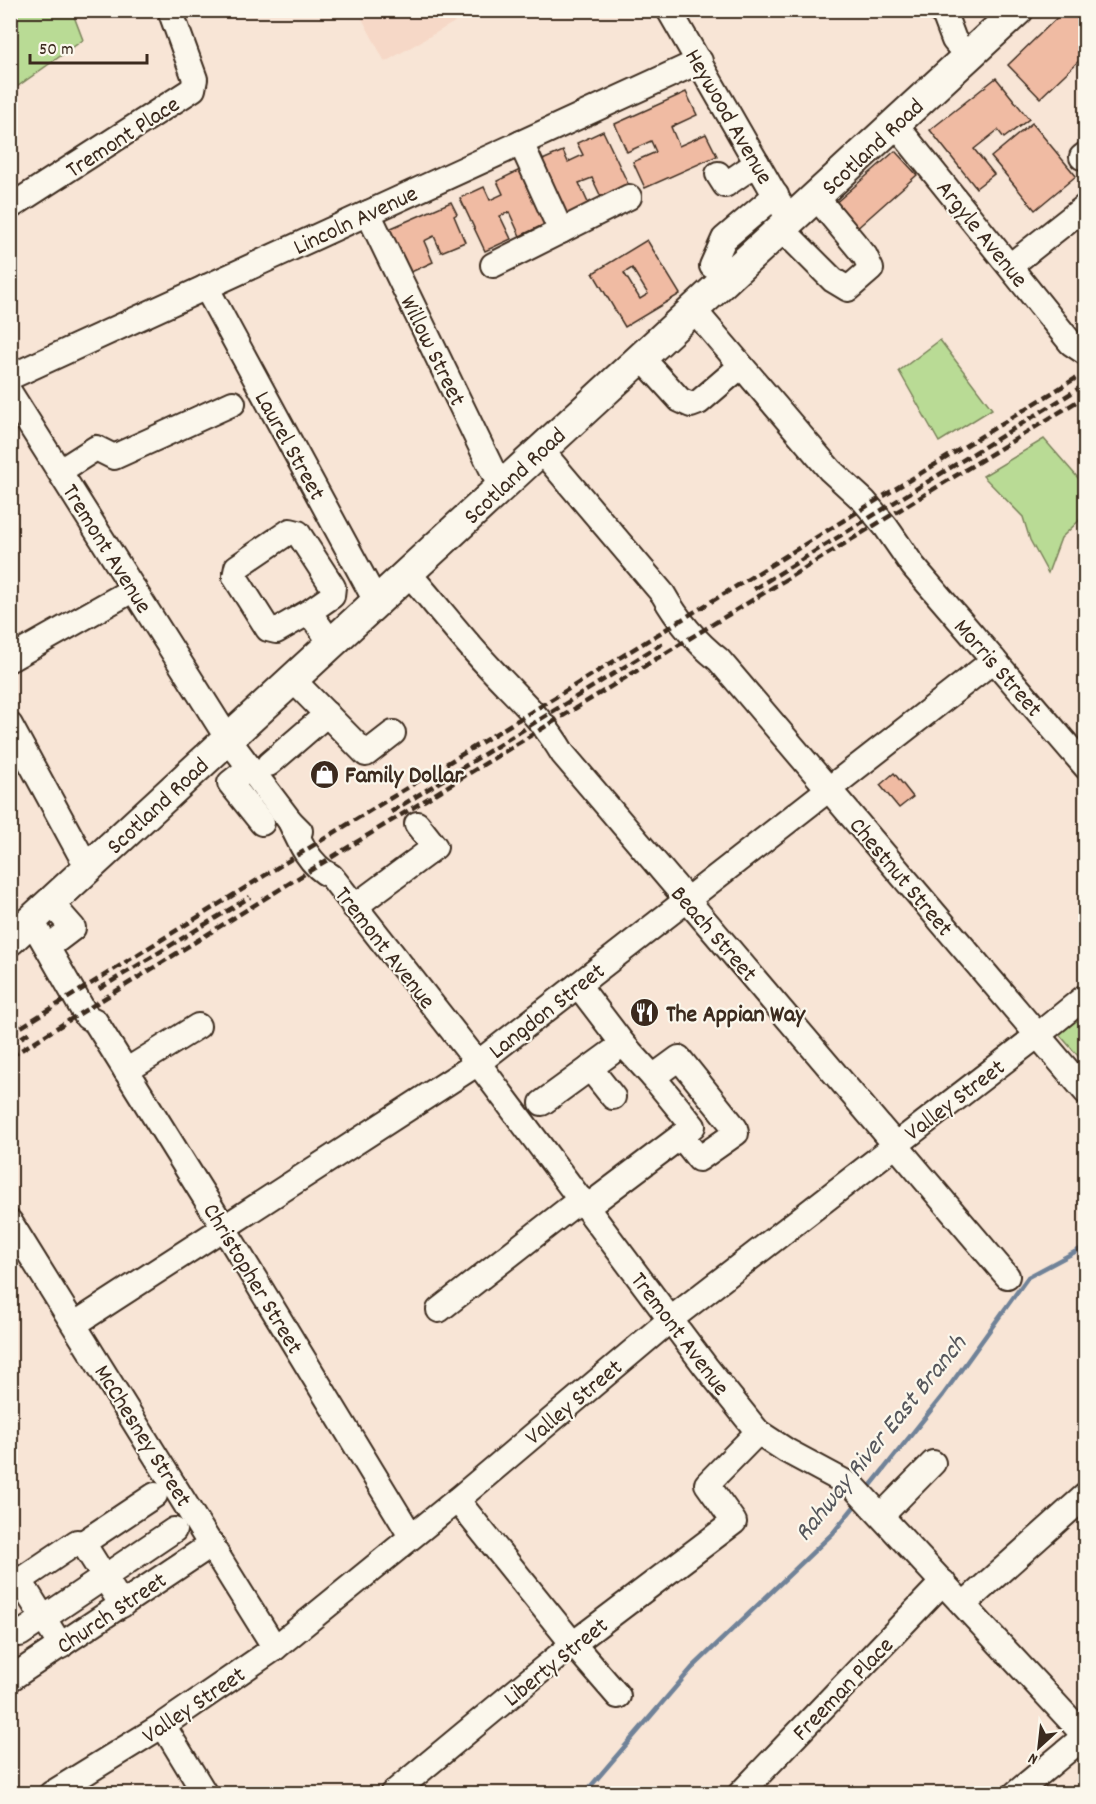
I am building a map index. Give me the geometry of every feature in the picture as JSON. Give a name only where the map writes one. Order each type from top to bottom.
[{"type":"main road","name":"Scotland Road","points":[[31,921],[694,310],[718,273],[766,229],[816,197],[1018,10]]},
{"type":"street","name":"Tremont Place","points":[[10,207],[194,89],[195,79],[170,10]]},
{"type":"street","name":"Heywood Avenue","points":[[669,10],[776,195],[766,229],[848,289],[871,269],[865,256],[816,197]]},
{"type":"street","points":[[939,10],[945,16],[954,40],[968,57]]},
{"type":"street","name":"Lincoln Avenue","points":[[10,377],[700,61]]},
{"type":"street","name":"Argyle Avenue","points":[[895,124],[1078,348],[1086,372]]},
{"type":"street","points":[[521,143],[561,231]]},
{"type":"street","points":[[718,174],[725,185],[757,163]]},
{"type":"street","points":[[766,229],[776,195]]},
{"type":"street","points":[[493,265],[629,197]]},
{"type":"street","points":[[1010,266],[1086,206]]},
{"type":"street","name":"Willow Street","points":[[368,213],[501,488]]},
{"type":"street","name":"Laurel Street","points":[[206,288],[377,603]]},
{"type":"street","name":"Morris Street","points":[[694,310],[830,470],[852,506],[876,535],[913,566],[1086,767]]},
{"type":"street","points":[[642,358],[680,400],[691,405],[699,402],[741,366]]},
{"type":"street","name":"Tremont Avenue","points":[[10,393],[228,739],[259,766],[302,846],[322,872],[331,876],[478,1063],[706,1367],[758,1432],[787,1451],[854,1487],[1085,1736]]},
{"type":"street","points":[[60,471],[96,448],[114,457],[233,403]]},
{"type":"street","name":"Chestnut Street","points":[[541,450],[663,594],[675,617],[698,643],[719,660],[1086,1092]]},
{"type":"street","points":[[290,531],[298,532],[333,587],[332,596],[309,612],[276,631],[268,629],[236,577],[237,567],[290,531]]},
{"type":"street","name":"Beach Street","points":[[409,574],[491,669],[518,711],[541,738],[563,754],[1007,1276]]},
{"type":"street","points":[[10,659],[134,589]]},
{"type":"street","points":[[309,612],[332,644]]},
{"type":"street","name":"Langdon Street","points":[[75,1324],[478,1063],[994,660]]},
{"type":"street","points":[[293,680],[366,754],[393,733]]},
{"type":"street","points":[[262,823],[230,783],[259,766],[327,714]]},
{"type":"street","points":[[10,724],[80,854],[92,866]]},
{"type":"street","points":[[354,907],[435,847],[417,824]]},
{"type":"street","name":"Christopher Street","points":[[31,921],[87,1017],[94,1021],[224,1227],[411,1536]]},
{"type":"street","points":[[438,1310],[693,1126],[623,1044],[578,985]]},
{"type":"street","name":"Valley Street","points":[[51,1794],[163,1725],[275,1648],[457,1500],[671,1318],[1086,996]]},
{"type":"street","points":[[126,1071],[198,1026]]},
{"type":"street","points":[[542,1103],[623,1044]]},
{"type":"street","points":[[653,1077],[678,1058],[735,1128],[736,1133],[699,1159],[681,1136]]},
{"type":"street","points":[[590,1068],[613,1097]]},
{"type":"street","name":"McChesney Street","points":[[10,1222],[275,1648]]},
{"type":"street","name":"Liberty Street","points":[[392,1794],[573,1644],[734,1522],[707,1484],[758,1432]]},
{"type":"street","points":[[882,1515],[933,1463]]},
{"type":"street","points":[[16,1576],[25,1577],[77,1542],[83,1543],[155,1495]]},
{"type":"street","points":[[964,1604],[1086,1495]]},
{"type":"street","points":[[457,1500],[618,1696]]},
{"type":"street","points":[[10,1631],[21,1634],[174,1530]]},
{"type":"street","points":[[83,1543],[122,1605]]},
{"type":"street","name":"Church Street","points":[[10,1679],[212,1544]]},
{"type":"street","points":[[16,1576],[61,1646]]},
{"type":"street","name":"Freeman Place","points":[[740,1794],[943,1582]]},
{"type":"street","points":[[163,1725],[205,1794]]},
{"type":"street","points":[[1015,1794],[1085,1736]]},
{"type":"shaded area","points":[[358,11],[474,11],[385,62]]},
{"type":"green space","points":[[11,10],[72,11],[83,40],[11,91]]},
{"type":"green space","points":[[940,340],[992,409],[939,442],[899,371]]},
{"type":"green space","points":[[1044,439],[1086,487],[1085,515],[1061,538],[1048,573],[1030,540],[1023,517],[983,476]]},
{"type":"green space","points":[[1085,1012],[1085,1064],[1059,1034]]},
{"type":"building","points":[[1065,10],[1078,10],[1086,19],[1086,54],[1040,98],[1008,65]]},
{"type":"building","points":[[996,78],[1029,119],[1004,138],[998,130],[974,149],[994,174],[976,188],[930,130]]},
{"type":"building","points":[[686,92],[697,115],[671,127],[679,146],[706,134],[717,156],[645,188],[633,162],[656,152],[651,141],[627,152],[615,124]]},
{"type":"building","points":[[1032,123],[1076,176],[1035,210],[991,157]]},
{"type":"building","points":[[603,131],[629,186],[602,199],[592,178],[579,183],[589,205],[563,217],[538,162],[563,151],[568,162],[583,155],[577,143]]},
{"type":"building","points":[[895,151],[917,175],[854,231],[832,206]]},
{"type":"building","points":[[522,169],[547,223],[520,236],[509,212],[500,216],[511,239],[485,251],[460,198],[484,187],[490,200],[503,194],[497,181]]},
{"type":"building","points":[[451,202],[465,242],[441,252],[434,236],[424,241],[433,262],[409,273],[389,229]]},
{"type":"building","points":[[647,240],[680,294],[625,327],[593,273]],"holes":[[[632,268],[648,294],[640,299],[624,273]]]},
{"type":"building","points":[[894,773],[913,797],[899,808],[880,785]]},
{"type":"waterway","name":"Rahway River East Branch","points":[[868,1489],[943,1395],[1028,1277],[1086,1246]]},
{"type":"waterway","name":"Rahway River East Branch","points":[[584,1794],[692,1668],[833,1533],[857,1503]]},
{"type":"railway","points":[[10,1034],[1086,372]]},
{"type":"railway","points":[[754,589],[1086,384]]},
{"type":"railway","points":[[10,1057],[306,873],[1086,396]]},
{"type":"railway","points":[[391,812],[666,641]]},
{"type":"railway","points":[[99,989],[250,897]]},
{"type":"railway","points":[[10,1045],[30,1032]]},
{"type":"place","name":"Family Dollar","points":[[324,774]]},
{"type":"place","name":"The Appian Way","points":[[645,1013]]}]
